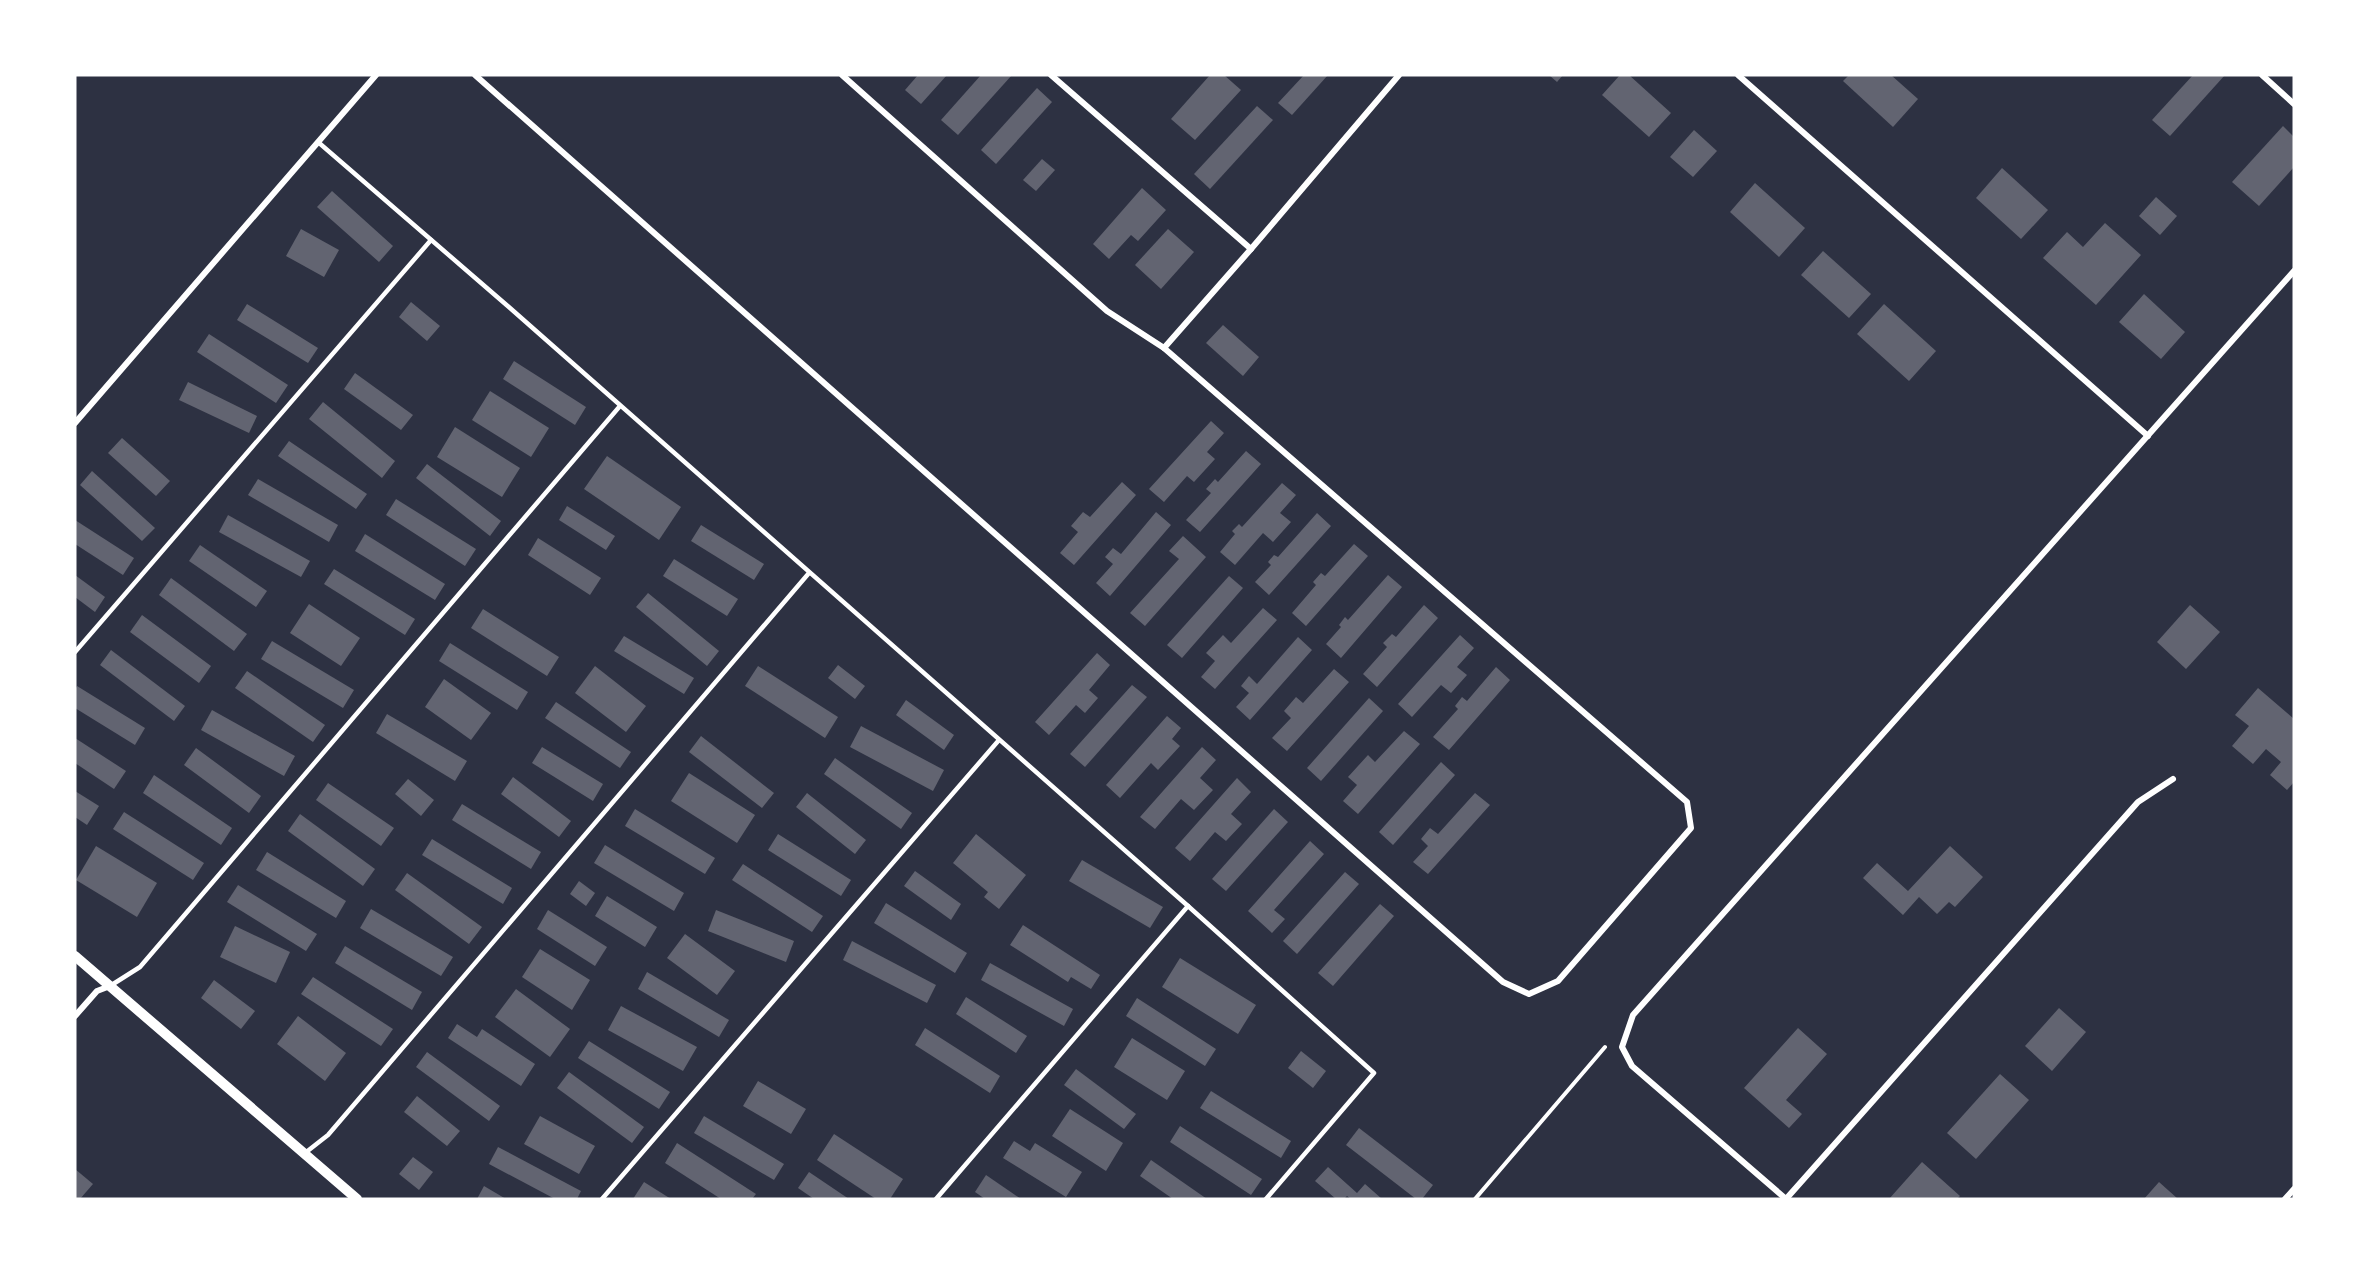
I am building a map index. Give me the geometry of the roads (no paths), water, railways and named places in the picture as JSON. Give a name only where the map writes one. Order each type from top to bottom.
[{"type":"street","points":[[75,423],[376,75]]},
{"type":"street","points":[[475,75],[1503,982],[1529,994],[1558,981],[1691,828],[1687,802],[1164,348],[1107,310],[842,75]]},
{"type":"street","points":[[1051,75],[1251,249]]},
{"type":"street","points":[[1164,348],[1399,75]]},
{"type":"street","points":[[1738,75],[2148,436]]},
{"type":"street","points":[[2262,75],[2294,104]]},
{"type":"street","points":[[2173,779],[2138,802],[1786,1199],[1632,1066],[1622,1047],[1633,1015],[2294,271]]},
{"type":"street","points":[[75,956],[357,1199]]},
{"type":"street","points":[[75,1016],[97,991],[110,986]]},
{"type":"street","points":[[2285,1199],[2294,1189]]},
{"type":"lane","points":[[318,142],[1188,906],[1374,1073],[1266,1199]]},
{"type":"lane","points":[[75,652],[431,240]]},
{"type":"lane","points":[[110,986],[140,967],[620,406]]},
{"type":"lane","points":[[304,1153],[328,1135],[809,573]]},
{"type":"lane","points":[[602,1199],[999,740]]},
{"type":"lane","points":[[936,1199],[1188,906]]}]
